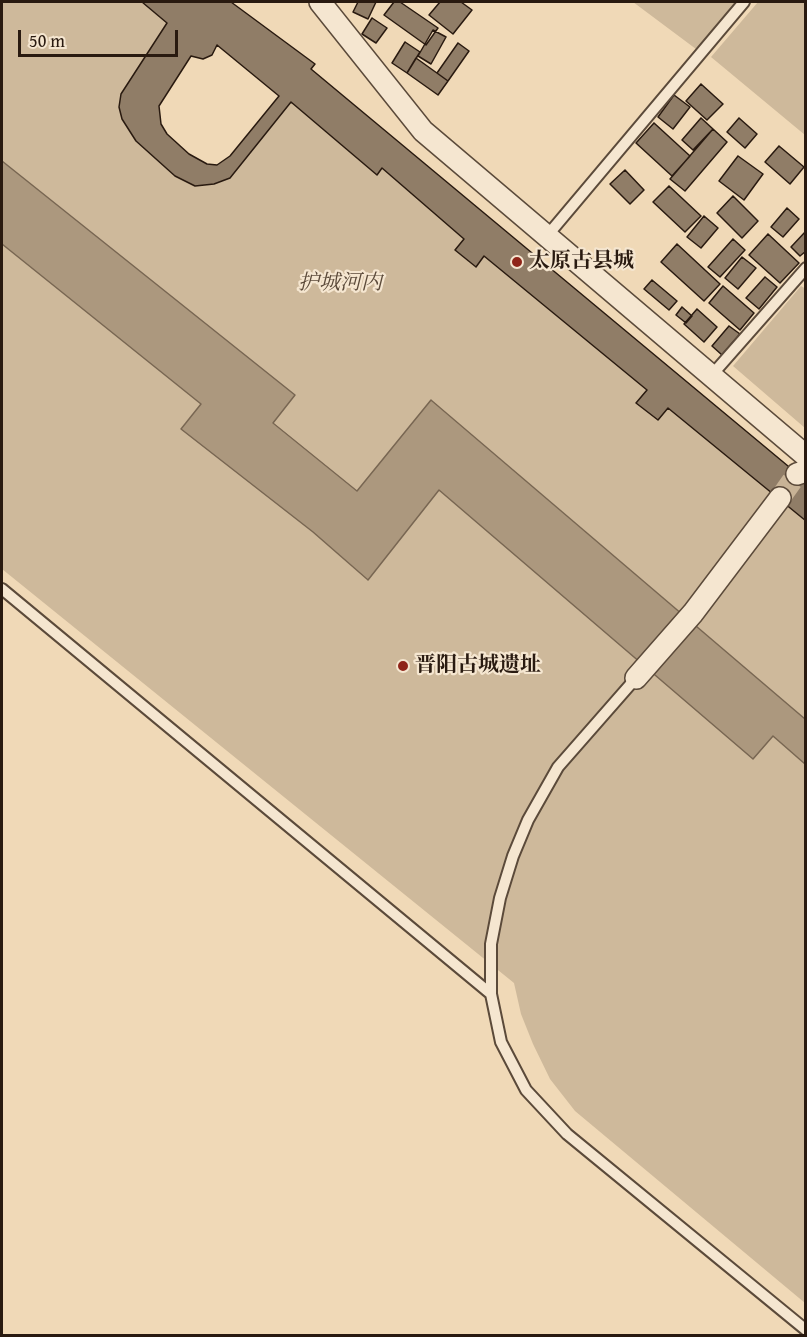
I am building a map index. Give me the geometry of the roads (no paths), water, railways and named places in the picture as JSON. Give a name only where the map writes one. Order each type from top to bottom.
[{"type":"street","points":[[320,2],[423,131],[711,376],[803,467]]},
{"type":"street","points":[[636,678],[693,613],[780,498]]},
{"type":"lane","points":[[547,236],[744,2]]},
{"type":"lane","points":[[711,376],[806,268]]},
{"type":"lane","points":[[2,589],[491,994]]},
{"type":"lane","points":[[636,678],[558,767],[528,820],[500,898],[491,944],[491,994],[501,1042],[526,1090],[560,1126],[806,1330]]},
{"type":"tunnel","points":[[780,498],[797,474]]},
{"type":"place","name":"太原古县城","points":[[517,262]]},
{"type":"place","name":"晋阳古城遗址","points":[[403,666]]},
{"type":"park label","name":"护城河内","points":[[340,284]]}]
